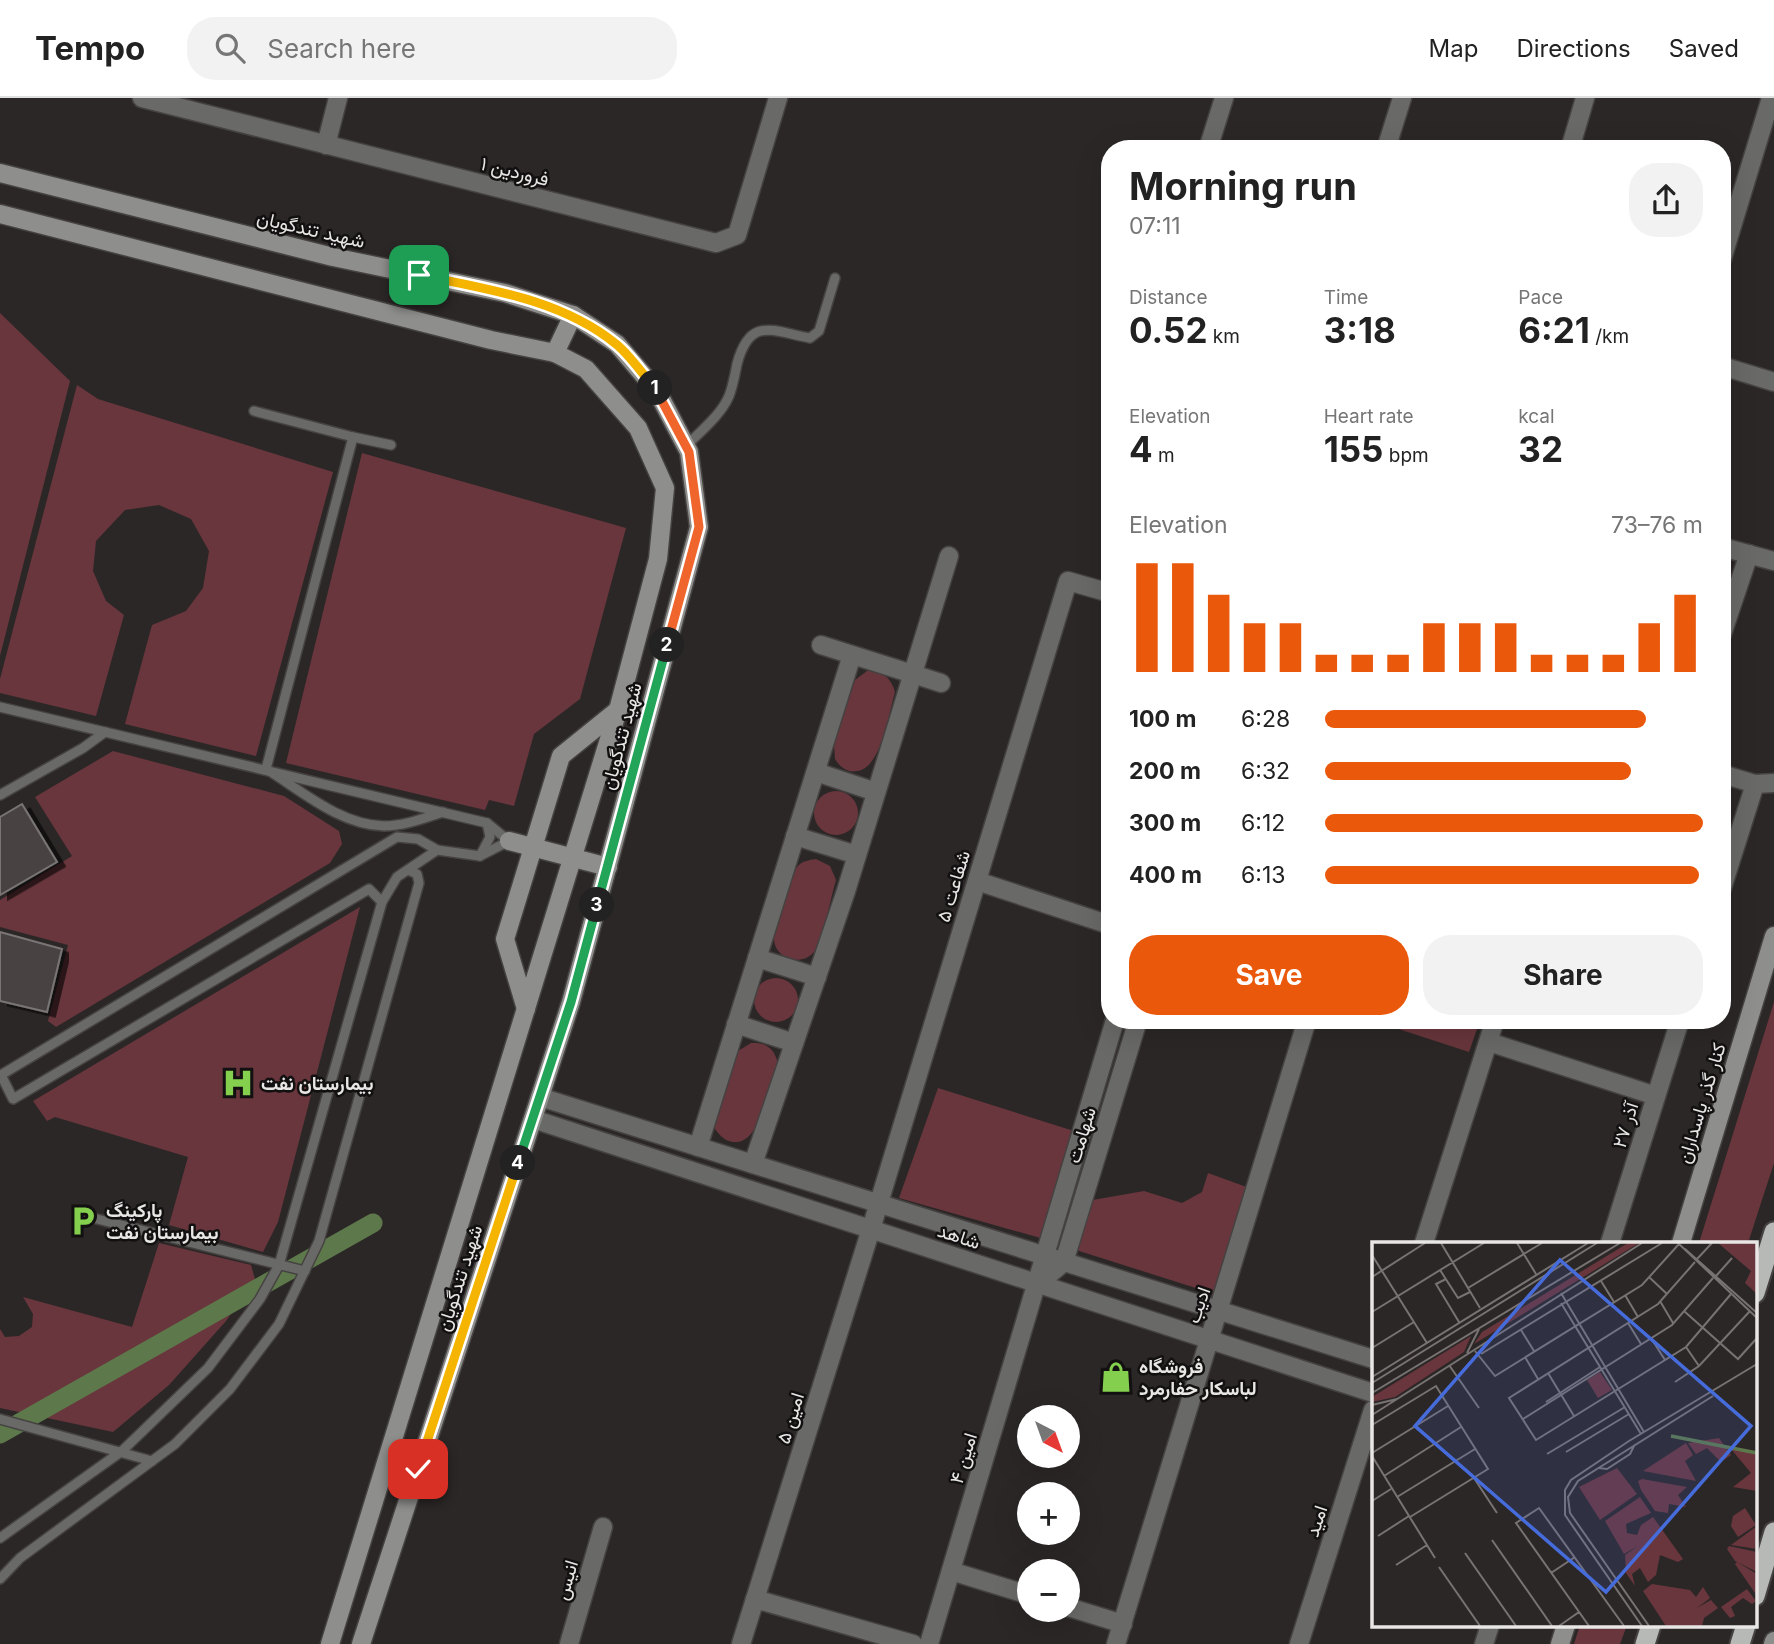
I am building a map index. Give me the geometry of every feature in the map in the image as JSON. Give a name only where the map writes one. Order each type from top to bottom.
[{"type":"highway","points":[[1756,1290],[1774,1232]]},
{"type":"highway","points":[[1756,1593],[1774,1532]]},
{"type":"highway","points":[[1756,1607],[1774,1562]]},
{"type":"highway","points":[[1645,1644],[1651,1626]]},
{"type":"main road","name":"شهید تندگویان","points":[[0,173],[333,257],[505,293],[573,315],[617,344],[657,391],[686,446],[699,527],[608,867],[571,1002],[361,1644]]},
{"type":"main road","name":"شهید تندگویان","points":[[0,214],[491,340],[555,353],[586,369],[638,428],[665,488],[658,559],[618,710],[330,1644]]},
{"type":"main road","points":[[555,353],[573,315]]},
{"type":"main road","points":[[658,559],[689,565]]},
{"type":"main road","points":[[526,1009],[505,939],[561,756],[618,710]]},
{"type":"main road","points":[[509,841],[608,867]]},
{"type":"main road","name":"کنار گذر پاسداران","points":[[1681,1242],[1774,936]]},
{"type":"main road","points":[[1560,1644],[1566,1626]]},
{"type":"street","name":"فروردین ۱","points":[[142,98],[716,243],[737,235],[778,98]]},
{"type":"street","points":[[326,145],[338,98]]},
{"type":"street","points":[[1211,140],[1224,98]]},
{"type":"street","points":[[1389,140],[1402,98]]},
{"type":"street","points":[[1573,140],[1585,98]]},
{"type":"street","points":[[1731,229],[1771,98]]},
{"type":"street","points":[[1731,369],[1774,382]]},
{"type":"street","points":[[1731,549],[1774,561]]},
{"type":"street","points":[[1731,607],[1749,554]]},
{"type":"street","points":[[753,1164],[857,855],[949,556]]},
{"type":"street","name":"شفاعت ۵","points":[[878,1204],[1068,581],[1101,590]]},
{"type":"street","points":[[821,645],[941,684]]},
{"type":"street","points":[[698,1147],[852,655]]},
{"type":"street","points":[[816,772],[876,792]]},
{"type":"street","points":[[1731,777],[1755,784],[1774,783]]},
{"type":"street","points":[[1731,860],[1755,784]]},
{"type":"street","points":[[796,836],[857,855]]},
{"type":"street","points":[[977,881],[1101,922]]},
{"type":"street","points":[[757,958],[817,977]]},
{"type":"street","points":[[736,1024],[794,1043]]},
{"type":"street","name":"شهامت","points":[[1038,1284],[1043,1255],[1112,1029]]},
{"type":"street","name":"شهامت","points":[[1064,1262],[1135,1029]]},
{"type":"street","name":"ادیب","points":[[1116,1644],[1304,1029]]},
{"type":"street","points":[[1424,1242],[1493,1029]]},
{"type":"street","name":"آذر ۲۷","points":[[1610,1242],[1677,1029]]},
{"type":"street","points":[[1489,1042],[1656,1096]]},
{"type":"street","name":"شاهد","points":[[540,1097],[1372,1359]]},
{"type":"street","name":"شاهد","points":[[533,1119],[1372,1393]]},
{"type":"street","name":"امین ۵","points":[[741,1644],[878,1204]]},
{"type":"street","points":[[1038,1284],[1064,1262]]},
{"type":"street","name":"امین ۴","points":[[929,1644],[1038,1284]]},
{"type":"street","name":"امید","points":[[1299,1644],[1372,1413]]},
{"type":"street","name":"انیس","points":[[569,1644],[603,1527]]},
{"type":"street","points":[[951,1571],[1017,1591]]},
{"type":"street","points":[[755,1599],[913,1644]]},
{"type":"street","points":[[1080,1611],[1123,1624]]},
{"type":"street","points":[[1484,1644],[1490,1626]]},
{"type":"lane","points":[[686,446],[709,423],[729,397],[742,345],[751,334],[762,330],[810,338],[819,331],[835,278]]},
{"type":"lane","points":[[254,411],[391,445]]},
{"type":"lane","points":[[266,769],[352,437]]},
{"type":"lane","points":[[0,707],[487,823],[509,841],[480,856],[437,850],[418,839],[397,837],[1,1075],[13,1099],[369,889],[382,902]]},
{"type":"lane","points":[[0,795],[83,748],[105,732]]},
{"type":"lane","points":[[266,769],[345,818],[383,826],[411,823],[444,812]]},
{"type":"lane","points":[[480,856],[490,837],[487,823]]},
{"type":"lane","points":[[0,1538],[122,1451],[208,1368],[260,1299],[279,1265],[382,902],[397,877],[437,850]]},
{"type":"lane","points":[[0,1579],[20,1558],[175,1444],[230,1390],[279,1324],[319,1241],[419,883],[417,874],[408,870]]},
{"type":"lane","points":[[85,1216],[305,1271]]},
{"type":"lane","points":[[0,1419],[152,1461]]},
{"type":"shaded area","points":[[0,313],[70,381],[0,656]]},
{"type":"shaded area","points":[[77,385],[98,399],[333,472],[256,756],[125,724],[152,625],[186,611],[203,588],[209,551],[191,519],[159,505],[125,510],[96,541],[93,571],[106,601],[124,615],[96,716],[0,693],[0,679]]},
{"type":"shaded area","points":[[362,453],[626,528],[580,699],[534,734],[514,806],[489,800],[485,810],[286,763]]},
{"type":"shaded area","points":[[867,671],[885,676],[895,692],[883,738],[872,761],[865,768],[850,771],[835,759],[834,744],[855,680]]},
{"type":"shaded area","points":[[113,751],[284,796],[339,831],[342,844],[330,863],[56,1027],[48,1021],[68,945],[0,927],[0,900],[72,856],[35,797]]},
{"type":"shaded area","points":[[836,791],[852,797],[858,813],[852,829],[836,835],[820,829],[814,813],[820,797]]},
{"type":"shaded area","points":[[816,859],[830,866],[836,880],[821,938],[809,957],[790,959],[775,946],[777,925],[797,867],[803,862]]},
{"type":"shaded area","points":[[360,907],[278,1222],[263,1252],[169,1225],[188,1157],[55,1117],[47,1121],[33,1101]]},
{"type":"shaded area","points":[[776,978],[792,984],[798,1000],[792,1016],[776,1022],[760,1016],[754,1000],[760,984]]},
{"type":"shaded area","points":[[1774,1002],[1774,1163],[1748,1242],[1699,1242]]},
{"type":"shaded area","points":[[1399,1029],[1477,1029],[1469,1052]]},
{"type":"shaded area","points":[[751,1043],[769,1048],[775,1054],[778,1064],[769,1097],[753,1132],[745,1139],[730,1142],[715,1129],[715,1114],[738,1051]]},
{"type":"shaded area","points":[[938,1088],[1077,1132],[1044,1239],[899,1198]]},
{"type":"shaded area","points":[[1208,1173],[1252,1189],[1221,1296],[1073,1249],[1087,1201],[1144,1191],[1182,1203],[1202,1192]]},
{"type":"shaded area","points":[[159,1243],[251,1265],[255,1279],[226,1321],[169,1385],[113,1432],[0,1408],[0,1329],[5,1337],[19,1336],[32,1327],[33,1314],[23,1297],[132,1327]]},
{"type":"shaded area","points":[[1580,1626],[1627,1626],[1620,1644],[1574,1644]]},
{"type":"building","points":[[22,804],[57,862],[0,895],[0,817]]},
{"type":"building","points":[[0,932],[62,949],[47,1012],[0,1001]]},
{"type":"waterway","points":[[0,1434],[373,1223]]},
{"type":"place","name":"بیمارستان نفت","points":[[238,1083]]},
{"type":"place","name":"پارکینگ بیمارستان نفت","points":[[83,1221]]},
{"type":"place","name":"فروشگاه لباسکار حفارمرد","points":[[1116,1377]]},
{"type":"route","points":[[418,1469],[571,1002],[699,527],[689,452],[657,391],[617,344],[573,315],[505,293],[419,275]]}]
